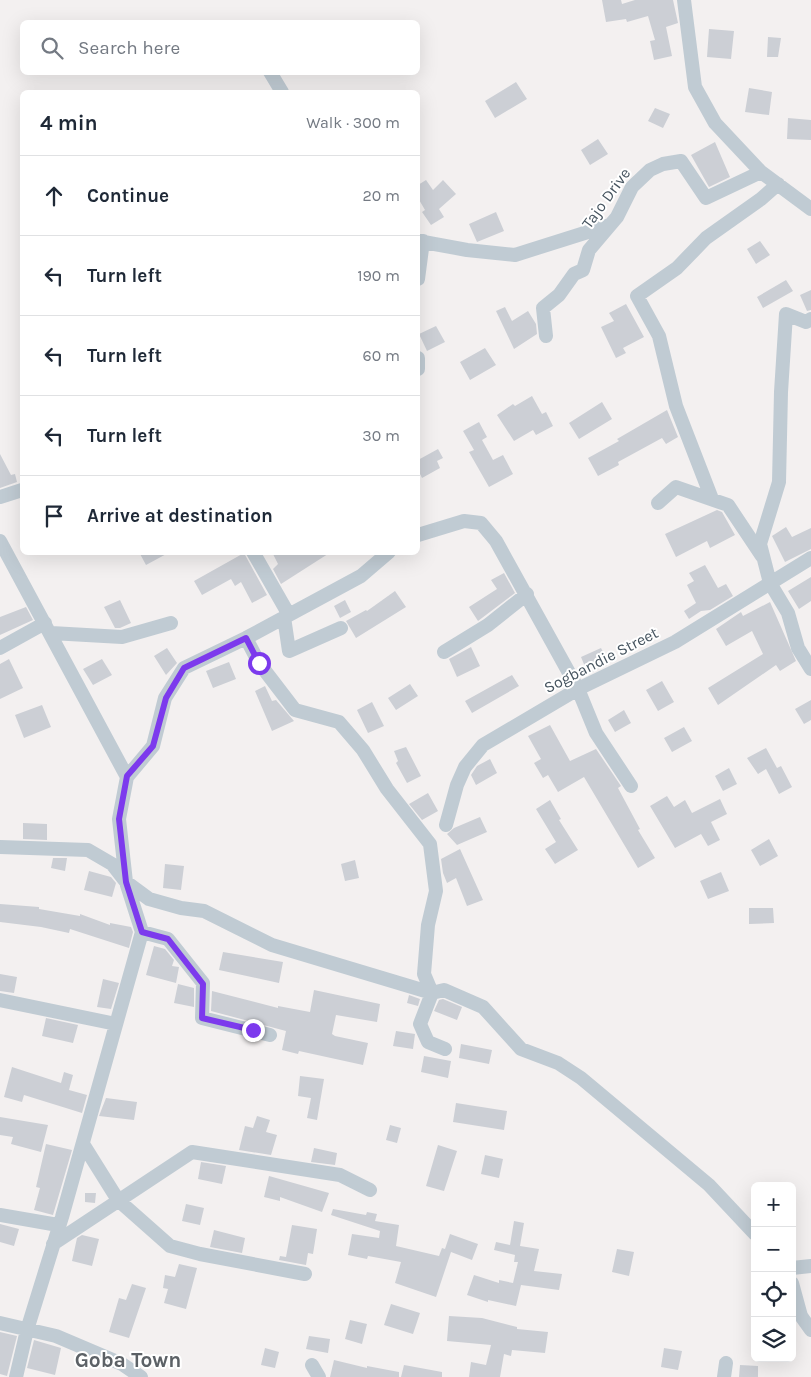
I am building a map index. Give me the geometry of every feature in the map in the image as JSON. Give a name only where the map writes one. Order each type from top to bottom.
[{"type":"street","points":[[684,0],[695,87],[715,123],[761,172],[811,209]]},
{"type":"street","points":[[272,75],[281,90]]},
{"type":"street","name":"Tajo Drive","points":[[546,336],[543,308],[559,295],[574,274],[583,270],[589,250],[617,216],[632,187],[650,170],[663,164],[681,161],[706,198],[761,172]]},
{"type":"street","points":[[712,499],[676,406],[659,336],[637,296],[677,268],[706,238],[762,200],[778,184]]},
{"type":"street","points":[[420,241],[467,250],[515,255],[610,226]]},
{"type":"street","points":[[811,319],[806,322],[786,314],[781,392],[779,482],[760,544],[770,583],[788,613],[798,648],[811,669]]},
{"type":"street","points":[[658,503],[676,487],[728,504],[765,561]]},
{"type":"street","points":[[0,497],[20,491]]},
{"type":"street","points":[[420,534],[464,521],[481,524],[496,541],[578,689],[596,733],[632,786]]},
{"type":"street","points":[[0,541],[127,776]]},
{"type":"street","points":[[255,555],[286,616],[289,651],[341,628]]},
{"type":"street","points":[[16,1377],[27,1330],[83,1144],[142,932],[126,882],[119,819],[127,776],[153,746],[166,698],[184,668],[246,638],[360,576],[385,555]]},
{"type":"street","name":"Sogbandie Street","points":[[446,825],[456,785],[466,766],[483,745],[578,689],[675,642],[811,558]]},
{"type":"street","points":[[444,652],[488,625],[527,594]]},
{"type":"street","points":[[0,648],[48,628],[122,637],[171,623]]},
{"type":"street","points":[[246,638],[259,663],[295,710],[339,722],[363,750],[387,789],[430,844],[436,891],[428,925],[424,974],[432,993],[420,1024],[428,1042],[445,1048]]},
{"type":"street","points":[[0,847],[88,850],[112,864],[126,882],[149,899],[181,908],[204,911],[272,945],[432,993],[444,990],[483,1007],[521,1049],[558,1063],[581,1078],[709,1185],[751,1230]]},
{"type":"street","points":[[142,932],[168,939],[203,984],[202,1018],[270,1035]]},
{"type":"street","points":[[0,1000],[116,1024]]},
{"type":"street","points":[[83,1144],[118,1200],[170,1246],[200,1254],[305,1274]]},
{"type":"street","points":[[53,1244],[192,1152],[340,1175],[370,1190]]},
{"type":"street","points":[[0,1216],[58,1225]]},
{"type":"street","points":[[796,1268],[811,1266]]},
{"type":"street","points":[[796,1298],[801,1316],[811,1330]]},
{"type":"street","points":[[0,1324],[56,1336],[122,1364],[141,1377]]},
{"type":"building","points":[[602,0],[621,0],[622,4],[635,0],[673,0],[678,23],[666,27],[672,56],[654,60],[650,41],[655,40],[648,16],[627,22],[626,19],[606,22]]},
{"type":"building","points":[[709,29],[734,31],[731,59],[707,57]]},
{"type":"building","points":[[768,37],[781,38],[778,57],[767,57]]},
{"type":"building","points":[[516,82],[527,99],[495,118],[485,101]]},
{"type":"building","points":[[749,88],[772,92],[769,115],[745,112]]},
{"type":"building","points":[[655,108],[670,114],[663,128],[648,121]]},
{"type":"building","points":[[788,118],[811,120],[811,140],[787,139]]},
{"type":"building","points":[[598,139],[608,154],[590,165],[581,150]]},
{"type":"building","points":[[715,142],[730,177],[709,187],[691,155]]},
{"type":"building","points":[[426,180],[433,190],[443,180],[456,194],[439,209],[444,217],[431,225],[422,212],[425,210],[420,201],[420,184]]},
{"type":"building","points":[[496,212],[504,231],[477,242],[469,224]]},
{"type":"building","points":[[760,241],[770,255],[756,264],[747,249]]},
{"type":"building","points":[[786,280],[793,291],[763,308],[757,297]]},
{"type":"building","points":[[811,290],[811,310],[807,311],[800,295]]},
{"type":"building","points":[[626,304],[644,337],[623,348],[626,353],[616,358],[601,327],[614,321],[609,313]]},
{"type":"building","points":[[505,307],[512,321],[528,311],[536,324],[537,334],[514,349],[496,311]]},
{"type":"building","points":[[436,326],[445,342],[427,351],[420,334]]},
{"type":"building","points":[[485,348],[496,365],[470,380],[460,362]]},
{"type":"building","points":[[532,396],[542,414],[546,412],[553,426],[536,435],[533,430],[514,441],[497,415],[513,404],[515,406]]},
{"type":"building","points":[[602,402],[612,419],[579,439],[569,423]]},
{"type":"building","points":[[667,410],[678,437],[666,444],[662,438],[618,462],[619,465],[598,476],[588,458],[619,441],[617,439]]},
{"type":"building","points":[[479,422],[487,437],[482,440],[493,460],[503,455],[513,474],[489,487],[469,452],[474,450],[463,431]]},
{"type":"building","points":[[438,449],[443,458],[437,461],[440,468],[422,478],[420,474],[420,459]]},
{"type":"building","points":[[0,454],[11,475],[15,474],[17,482],[0,488]]},
{"type":"building","points":[[717,510],[722,512],[735,535],[710,548],[707,541],[676,557],[665,534]]},
{"type":"building","points":[[786,527],[792,537],[811,528],[811,549],[785,562],[772,536]]},
{"type":"building","points":[[141,555],[164,555],[146,565]]},
{"type":"building","points":[[240,555],[245,555],[267,595],[252,603],[241,582],[235,586],[231,579],[202,595],[194,581]]},
{"type":"building","points":[[274,555],[326,555],[281,584],[273,569],[278,564]]},
{"type":"building","points":[[705,565],[718,588],[726,584],[733,596],[710,610],[701,611],[689,619],[684,611],[696,603],[687,585],[694,581],[689,573]]},
{"type":"building","points":[[504,573],[515,593],[478,621],[469,607],[497,589],[491,580]]},
{"type":"building","points":[[811,577],[811,601],[799,609],[788,591]]},
{"type":"building","points":[[395,591],[406,607],[356,638],[346,621],[367,611]]},
{"type":"building","points":[[120,600],[131,623],[115,628],[104,607]]},
{"type":"building","points":[[345,600],[351,612],[340,618],[334,606]]},
{"type":"building","points":[[770,602],[796,661],[780,671],[776,665],[718,705],[708,688],[763,654],[752,631],[726,646],[716,629],[741,612],[743,616]]},
{"type":"building","points":[[26,607],[33,620],[0,635],[0,617]]},
{"type":"building","points":[[471,647],[480,666],[457,677],[449,659]]},
{"type":"building","points":[[167,648],[177,663],[166,675],[154,656]]},
{"type":"building","points":[[601,648],[609,664],[588,674],[581,657]]},
{"type":"building","points":[[9,659],[23,688],[0,699],[0,664]]},
{"type":"building","points":[[102,659],[112,675],[93,685],[83,669]]},
{"type":"building","points":[[229,662],[236,679],[213,688],[206,671]]},
{"type":"building","points":[[512,675],[519,686],[472,713],[465,701]]},
{"type":"building","points":[[662,681],[674,702],[658,711],[646,690]]},
{"type":"building","points":[[410,684],[418,696],[396,710],[388,698]]},
{"type":"building","points":[[265,686],[272,701],[276,700],[294,721],[272,731],[255,691]]},
{"type":"building","points":[[811,700],[811,720],[804,724],[795,709]]},
{"type":"building","points":[[372,702],[384,726],[368,733],[357,710]]},
{"type":"building","points":[[42,705],[51,727],[24,738],[15,715]]},
{"type":"building","points":[[624,710],[631,723],[615,732],[608,720]]},
{"type":"building","points":[[550,725],[570,761],[596,749],[621,786],[618,788],[640,829],[638,830],[655,858],[638,868],[584,777],[558,792],[548,775],[543,778],[534,763],[541,759],[528,736]]},
{"type":"building","points":[[684,727],[692,741],[672,752],[664,738]]},
{"type":"building","points":[[406,747],[421,776],[407,783],[396,763],[398,761],[394,751]]},
{"type":"building","points":[[766,748],[777,768],[781,766],[792,787],[779,794],[766,769],[758,774],[747,758]]},
{"type":"building","points":[[490,759],[497,773],[476,785],[471,775],[477,766]]},
{"type":"building","points":[[729,768],[737,784],[723,791],[715,776]]},
{"type":"building","points":[[428,793],[438,811],[422,820],[409,804]]},
{"type":"building","points":[[667,796],[674,807],[685,800],[692,813],[720,799],[727,814],[711,822],[720,840],[708,846],[701,834],[675,848],[650,806]]},
{"type":"building","points":[[550,800],[561,819],[559,820],[578,850],[555,864],[545,849],[556,842],[536,809]]},
{"type":"building","points":[[480,817],[487,832],[457,845],[447,834],[454,828]]},
{"type":"building","points":[[23,823],[47,824],[47,840],[23,839]]},
{"type":"building","points":[[769,839],[778,856],[760,866],[751,850]]},
{"type":"building","points":[[460,849],[483,900],[467,906],[456,878],[447,883],[441,859]]},
{"type":"building","points":[[53,858],[67,858],[65,871],[51,868]]},
{"type":"building","points":[[355,860],[359,878],[345,881],[341,864]]},
{"type":"building","points":[[165,864],[184,866],[181,890],[163,888]]},
{"type":"building","points":[[89,871],[111,877],[116,883],[112,897],[84,890]]},
{"type":"building","points":[[721,872],[729,891],[708,899],[700,881]]},
{"type":"building","points":[[0,904],[39,907],[39,909],[80,916],[80,914],[110,925],[110,923],[131,927],[133,932],[129,948],[70,929],[69,933],[41,927],[0,922]]},
{"type":"building","points":[[749,908],[773,908],[774,923],[749,924]]},
{"type":"building","points":[[154,946],[165,949],[174,960],[172,966],[179,967],[176,983],[146,975]]},
{"type":"building","points":[[223,952],[283,962],[279,983],[219,970]]},
{"type":"building","points":[[0,974],[17,977],[14,993],[0,991]]},
{"type":"building","points":[[103,979],[119,983],[111,1009],[97,1007]]},
{"type":"building","points":[[178,984],[194,988],[194,1007],[174,1003]]},
{"type":"building","points":[[314,990],[380,1004],[377,1022],[336,1015],[332,1034],[368,1043],[363,1065],[299,1051],[298,1054],[282,1050],[286,1031],[211,1011],[212,991],[278,1008],[278,1006],[310,1012]]},
{"type":"building","points":[[409,995],[420,999],[418,1006],[407,1003]]},
{"type":"building","points":[[443,999],[462,1007],[457,1020],[434,1011],[439,1000]]},
{"type":"building","points":[[46,1018],[78,1025],[73,1043],[42,1036]]},
{"type":"building","points":[[396,1031],[415,1034],[413,1049],[393,1046]]},
{"type":"building","points":[[461,1044],[492,1050],[489,1064],[459,1058]]},
{"type":"building","points":[[424,1056],[451,1061],[448,1078],[421,1072]]},
{"type":"building","points":[[12,1067],[61,1083],[64,1072],[73,1075],[69,1090],[87,1095],[82,1113],[24,1095],[22,1102],[4,1097]]},
{"type":"building","points":[[300,1076],[324,1079],[317,1120],[307,1118],[311,1098],[298,1096]]},
{"type":"building","points":[[106,1098],[137,1102],[134,1120],[99,1116]]},
{"type":"building","points":[[456,1103],[507,1111],[504,1130],[453,1122]]},
{"type":"building","points":[[257,1116],[270,1120],[266,1132],[277,1135],[271,1155],[239,1150],[245,1126],[253,1128]]},
{"type":"building","points":[[0,1117],[48,1125],[41,1152],[11,1144],[13,1137],[0,1135]]},
{"type":"building","points":[[390,1125],[401,1128],[397,1143],[386,1140]]},
{"type":"building","points":[[46,1144],[72,1150],[53,1215],[34,1210],[40,1188],[36,1187]]},
{"type":"building","points":[[438,1145],[457,1151],[444,1191],[426,1186]]},
{"type":"building","points":[[314,1148],[337,1153],[335,1165],[311,1162]]},
{"type":"building","points":[[485,1155],[503,1159],[499,1178],[481,1174]]},
{"type":"building","points":[[201,1162],[226,1166],[222,1184],[198,1179]]},
{"type":"building","points":[[269,1176],[329,1193],[322,1212],[280,1197],[280,1201],[264,1197]]},
{"type":"building","points":[[85,1193],[96,1193],[95,1203],[85,1202]]},
{"type":"building","points":[[186,1204],[204,1208],[200,1225],[182,1221]]},
{"type":"building","points":[[333,1209],[366,1215],[367,1212],[377,1214],[375,1221],[399,1225],[396,1246],[439,1256],[442,1248],[445,1249],[450,1234],[478,1244],[472,1260],[451,1252],[436,1297],[395,1283],[401,1262],[368,1256],[367,1259],[348,1255],[352,1234],[379,1238],[380,1231],[331,1215]]},
{"type":"building","points":[[514,1221],[524,1223],[520,1246],[539,1249],[534,1271],[562,1274],[559,1290],[521,1285],[516,1306],[488,1300],[488,1302],[467,1295],[474,1275],[499,1283],[499,1280],[513,1283],[518,1262],[514,1262],[515,1255],[494,1250],[496,1242],[510,1245]]},
{"type":"building","points":[[0,1224],[19,1229],[14,1246],[0,1242]]},
{"type":"building","points":[[292,1225],[317,1229],[313,1254],[308,1253],[306,1265],[279,1260],[280,1256],[286,1257]]},
{"type":"building","points":[[214,1230],[245,1238],[242,1253],[210,1247]]},
{"type":"building","points":[[82,1235],[99,1239],[92,1266],[72,1261],[77,1238]]},
{"type":"building","points":[[617,1249],[634,1252],[629,1276],[612,1272]]},
{"type":"building","points":[[179,1264],[197,1268],[186,1309],[164,1303],[168,1289],[163,1288],[165,1275],[175,1277]]},
{"type":"building","points":[[132,1284],[146,1288],[129,1338],[109,1332],[119,1298],[126,1300]]},
{"type":"building","points":[[391,1304],[420,1313],[413,1334],[384,1325]]},
{"type":"building","points":[[449,1316],[482,1318],[517,1327],[517,1329],[548,1332],[545,1353],[512,1350],[511,1356],[504,1354],[500,1377],[469,1377],[471,1362],[486,1365],[491,1345],[447,1341]]},
{"type":"building","points":[[350,1320],[367,1324],[362,1344],[345,1339]]},
{"type":"building","points":[[0,1332],[17,1336],[7,1376],[0,1374]]},
{"type":"building","points":[[309,1336],[330,1339],[328,1353],[306,1349]]},
{"type":"building","points":[[34,1340],[61,1348],[55,1375],[27,1368]]},
{"type":"building","points":[[265,1348],[279,1352],[275,1368],[261,1365]]},
{"type":"building","points":[[664,1348],[682,1351],[678,1370],[661,1367]]},
{"type":"building","points":[[334,1360],[367,1368],[367,1366],[399,1372],[399,1377],[330,1377]]},
{"type":"building","points":[[404,1365],[442,1372],[442,1377],[401,1377]]},
{"type":"building","points":[[740,1365],[758,1366],[758,1377],[739,1377]]},
{"type":"district","name":"Goba Town","points":[[128,1360]]},
{"type":"route","points":[[253,1030],[202,1018],[203,984],[181,952],[168,939],[142,932],[126,882],[119,819],[127,776],[153,746],[166,698],[184,668],[246,638],[259,663]]}]
